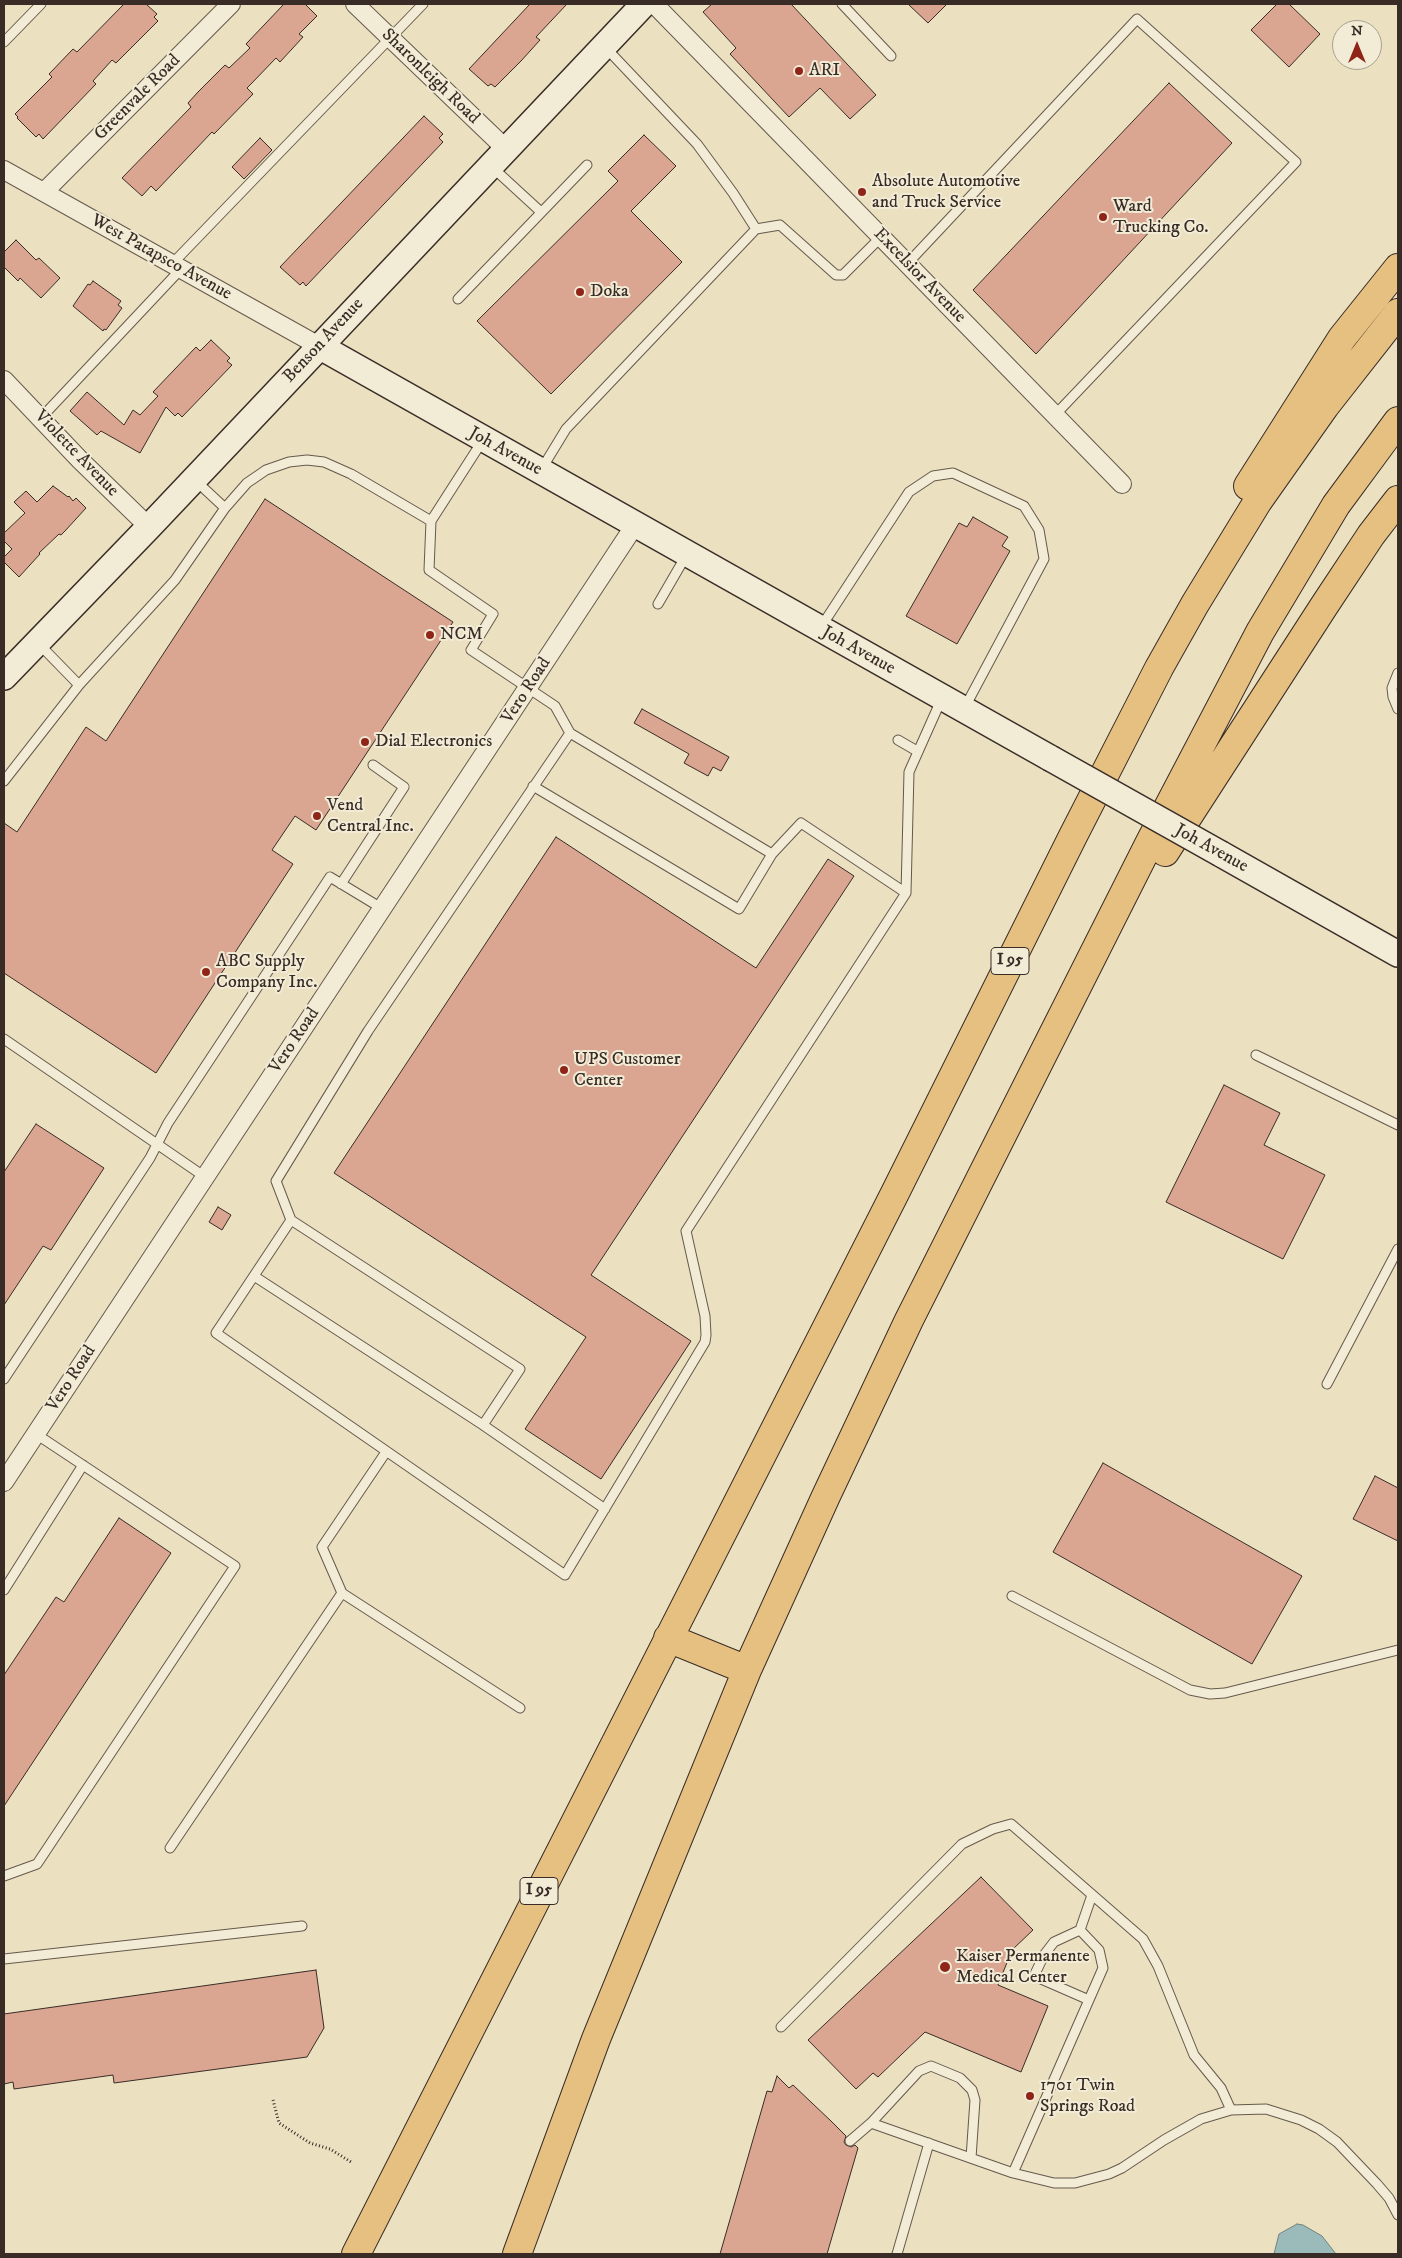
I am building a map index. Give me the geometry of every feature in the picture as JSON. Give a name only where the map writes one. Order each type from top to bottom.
[{"type":"highway","points":[[1072,838],[1156,654],[1218,537],[1270,449],[1342,338],[1398,268]]},
{"type":"highway","name":"I 95","points":[[356,2254],[894,1195],[1159,668],[1231,543],[1258,501],[1325,406],[1398,313]]},
{"type":"highway","points":[[517,2254],[596,2039],[747,1670],[905,1328],[1154,834],[1260,632],[1336,505],[1398,421]]},
{"type":"highway","points":[[1071,998],[1324,606],[1371,535],[1398,500]]},
{"type":"highway","points":[[668,1638],[747,1670]]},
{"type":"street","name":"Greenvale Road","points":[[44,192],[231,4]]},
{"type":"street","name":"Sharonleigh Road","points":[[355,4],[390,38],[498,158]]},
{"type":"street","name":"Benson Avenue","points":[[4,677],[149,527],[318,346],[644,4]]},
{"type":"street","name":"Excelsior Avenue","points":[[654,4],[1122,484]]},
{"type":"street","name":"West Patapsco Avenue","points":[[4,170],[318,346]]},
{"type":"street","name":"Joh Avenue","points":[[318,346],[1398,954]]},
{"type":"street","name":"Violette Avenue","points":[[4,380],[149,527]]},
{"type":"street","name":"Vero Road","points":[[4,1482],[635,525]]},
{"type":"lane","points":[[4,42],[41,4]]},
{"type":"lane","points":[[41,418],[177,267],[423,4]]},
{"type":"lane","points":[[842,4],[891,56]]},
{"type":"lane","points":[[908,264],[1137,18],[1296,162],[1055,415]]},
{"type":"lane","points":[[604,46],[697,144],[733,193],[756,229]]},
{"type":"lane","points":[[498,158],[541,212]]},
{"type":"lane","points":[[458,298],[587,165]]},
{"type":"lane","points":[[540,471],[566,429],[756,229],[780,225],[836,275],[843,275],[881,237]]},
{"type":"lane","points":[[483,440],[431,521],[429,570],[493,614],[471,650],[555,706],[570,733],[772,854]]},
{"type":"lane","points":[[4,780],[79,685],[175,580],[225,508],[247,483],[266,470],[289,462],[307,460],[324,462],[351,474],[431,521]]},
{"type":"lane","points":[[820,629],[909,492],[932,476],[953,473],[1024,506],[1038,530],[1044,559],[963,710]]},
{"type":"lane","points":[[194,479],[225,508]]},
{"type":"lane","points":[[658,604],[687,554]]},
{"type":"lane","points":[[37,642],[79,685]]},
{"type":"lane","points":[[1398,673],[1392,688],[1393,697],[1398,709]]},
{"type":"lane","points":[[291,1220],[216,1333],[565,1575],[704,1342],[706,1335],[705,1316],[686,1231],[906,893],[909,772],[942,698]]},
{"type":"lane","points":[[483,1425],[520,1369],[291,1220],[276,1181],[368,1031],[570,733]]},
{"type":"lane","points":[[898,740],[917,751]]},
{"type":"lane","points":[[341,884],[404,787],[373,765]]},
{"type":"lane","points":[[533,786],[739,909],[772,854],[801,823],[906,893]]},
{"type":"lane","points":[[4,1379],[157,1144],[168,1123],[330,877],[383,909]]},
{"type":"lane","points":[[4,1039],[205,1177]]},
{"type":"lane","points":[[1256,1055],[1398,1125]]},
{"type":"lane","points":[[1327,1384],[1398,1249]]},
{"type":"lane","points":[[254,1276],[483,1425],[605,1509]]},
{"type":"lane","points":[[4,1876],[37,1864],[236,1566],[36,1434]]},
{"type":"lane","points":[[386,1452],[322,1547],[342,1593],[520,1708]]},
{"type":"lane","points":[[4,1590],[83,1465]]},
{"type":"lane","points":[[170,1848],[342,1593]]},
{"type":"lane","points":[[1012,1596],[1190,1690],[1210,1694],[1234,1691],[1398,1650]]},
{"type":"lane","points":[[781,2027],[962,1844],[993,1829],[1011,1824],[1133,1929],[1151,1951],[1186,2040],[1202,2067],[1227,2098],[1231,2110]]},
{"type":"lane","points":[[1089,2000],[1034,1976],[1044,1955],[1054,1942],[1080,1930],[1092,1895]]},
{"type":"lane","points":[[4,1959],[302,1926]]},
{"type":"lane","points":[[1013,2173],[1103,1968],[1099,1950],[1080,1930]]},
{"type":"lane","points":[[850,2141],[871,2123],[919,2071],[925,2067],[937,2068],[960,2078],[972,2090],[975,2100],[971,2158]]},
{"type":"lane","points":[[871,2123],[1013,2173],[1054,2183],[1075,2182],[1109,2174],[1122,2168],[1188,2125],[1216,2113],[1250,2108],[1283,2113],[1320,2129],[1336,2142],[1378,2184],[1389,2198],[1398,2215]]},
{"type":"lane","points":[[897,2254],[928,2143]]},
{"type":"path","points":[[273,2100],[278,2123],[310,2143],[330,2149],[351,2162]]},
{"type":"water","points":[[1297,2224],[1303,2225],[1322,2236],[1336,2254],[1274,2254],[1279,2234]]},
{"type":"building","points":[[124,4],[146,4],[157,14],[154,17],[158,21],[116,63],[112,60],[93,81],[96,84],[43,139],[39,134],[36,137],[15,114],[52,77],[49,74],[73,49],[77,52]]},
{"type":"building","points":[[284,4],[305,4],[317,16],[299,34],[303,37],[280,62],[276,58],[247,88],[253,94],[214,134],[212,132],[156,191],[151,186],[142,196],[122,178],[191,107],[188,103],[198,92],[225,65],[229,68],[250,48],[246,44]]},
{"type":"building","points":[[530,4],[567,4],[536,37],[540,40],[521,61],[495,87],[491,84],[488,86],[469,69]]},
{"type":"building","name":"ARI","points":[[712,4],[791,4],[876,95],[850,119],[820,88],[789,117],[730,54],[736,48],[703,12]]},
{"type":"building","points":[[908,4],[947,4],[928,23]]},
{"type":"building","points":[[1277,4],[1289,4],[1320,34],[1289,67],[1251,30]]},
{"type":"building","name":"Ward Trucking Co.","points":[[1169,83],[1232,143],[1036,354],[973,290]]},
{"type":"building","points":[[424,116],[443,134],[439,138],[443,142],[306,286],[303,282],[300,285],[280,267]]},
{"type":"building","name":"Doka","points":[[644,135],[676,166],[631,211],[682,262],[551,394],[477,321],[618,181],[608,171]]},
{"type":"building","points":[[260,138],[272,150],[244,179],[232,167]]},
{"type":"building","points":[[16,240],[36,260],[39,258],[60,278],[41,298],[20,278],[18,281],[4,267],[4,252]]},
{"type":"building","points":[[93,281],[121,301],[118,305],[122,308],[106,330],[104,329],[103,331],[73,306],[88,284],[90,285]]},
{"type":"building","points":[[211,340],[230,358],[227,361],[232,365],[182,417],[178,413],[175,416],[166,407],[140,453],[101,431],[97,435],[70,411],[87,392],[124,425],[133,410],[140,415],[158,396],[153,392],[196,347],[200,351]]},
{"type":"building","points":[[53,486],[69,496],[73,501],[76,498],[86,508],[61,535],[59,534],[39,553],[19,577],[4,562],[4,557],[12,549],[4,541],[4,533],[25,513],[14,502],[26,491],[37,502]]},
{"type":"building","points":[[265,499],[453,622],[316,830],[295,816],[272,850],[293,864],[156,1073],[4,973],[4,823],[17,832],[86,727],[106,741]]},
{"type":"building","points":[[973,517],[1008,537],[1002,546],[1010,551],[957,644],[906,616],[959,523],[967,527]]},
{"type":"building","points":[[642,709],[729,757],[721,771],[713,767],[708,776],[684,763],[689,754],[634,723]]},
{"type":"building","name":"UPS Customer Center","points":[[556,837],[756,968],[828,859],[854,876],[591,1275],[691,1341],[601,1479],[525,1429],[586,1337],[334,1173]]},
{"type":"building","points":[[1224,1085],[1280,1113],[1264,1145],[1325,1175],[1283,1259],[1166,1202]]},
{"type":"building","points":[[36,1124],[104,1168],[51,1250],[43,1246],[4,1305],[4,1172]]},
{"type":"building","points":[[218,1207],[231,1215],[222,1230],[209,1222]]},
{"type":"building","points":[[1103,1463],[1302,1576],[1252,1664],[1053,1552]]},
{"type":"building","points":[[1375,1476],[1398,1488],[1398,1541],[1353,1519]]},
{"type":"building","points":[[119,1518],[171,1553],[4,1806],[4,1675],[56,1597],[64,1602]]},
{"type":"building","name":"Kaiser Permanente Medical Center","points":[[981,1877],[1033,1930],[1012,1950],[998,1985],[1048,2006],[1021,2072],[925,2032],[878,2077],[873,2073],[856,2089],[808,2040]]},
{"type":"building","points":[[316,1970],[324,2028],[307,2057],[114,2083],[113,2075],[14,2089],[13,2082],[4,2084],[4,2014]]},
{"type":"building","points":[[777,2076],[789,2088],[793,2085],[846,2136],[844,2142],[846,2145],[851,2147],[855,2145],[858,2148],[827,2254],[720,2254],[767,2091],[772,2092]]},
{"type":"place","name":"ARI","points":[[799,71]]},
{"type":"place","name":"Absolute Automotive and Truck Service","points":[[862,192]]},
{"type":"place","name":"Ward Trucking Co.","points":[[1103,217]]},
{"type":"place","name":"Doka","points":[[580,292]]},
{"type":"place","name":"NCM","points":[[430,635]]},
{"type":"place","name":"Dial Electronics","points":[[365,742]]},
{"type":"place","name":"Vend Central Inc.","points":[[317,816]]},
{"type":"place","name":"ABC Supply Company Inc.","points":[[206,972]]},
{"type":"place","name":"UPS Customer Center","points":[[564,1070]]},
{"type":"place","name":"Kaiser Permanente Medical Center","points":[[945,1967]]},
{"type":"place","name":"1701 Twin Springs Road","points":[[1030,2096]]}]
